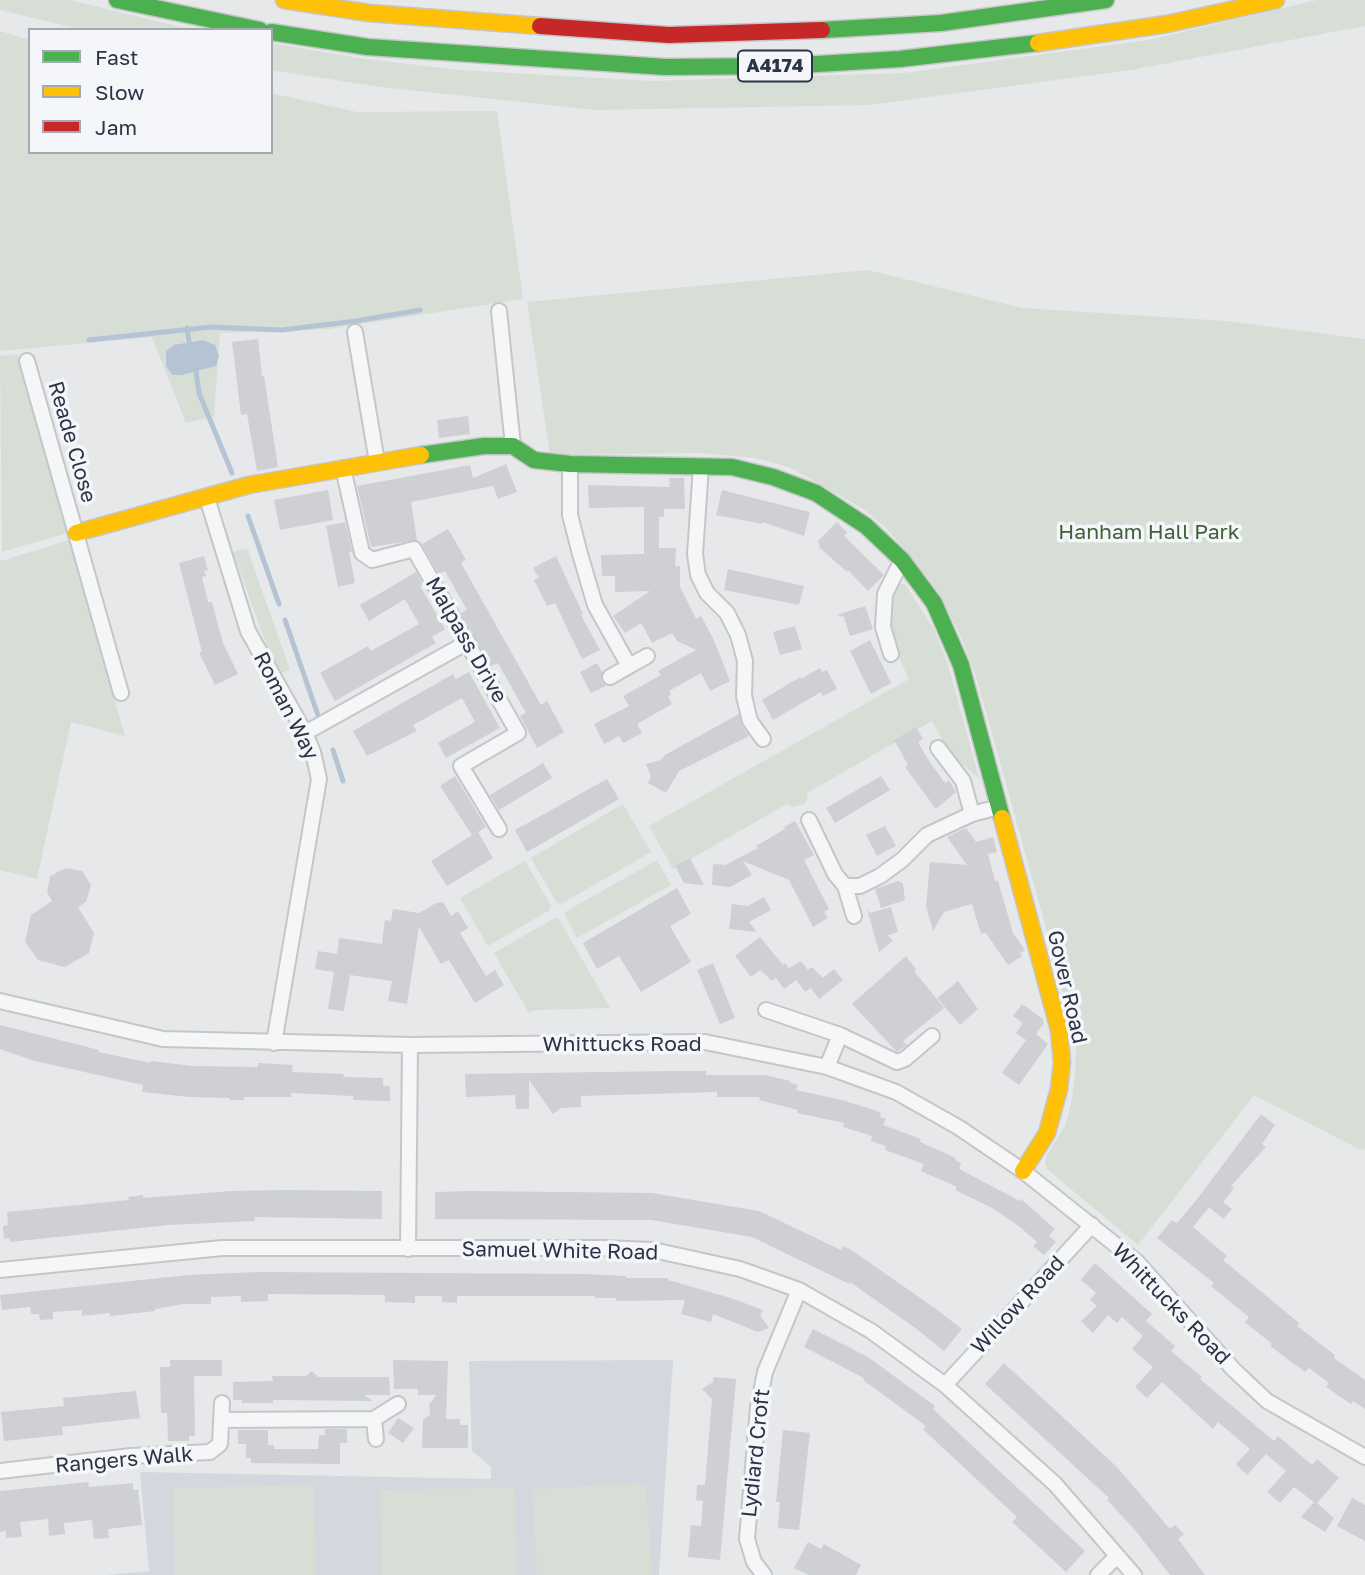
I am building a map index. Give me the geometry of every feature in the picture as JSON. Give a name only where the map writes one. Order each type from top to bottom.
[{"type":"main road","points":[[117,0],[250,28]]},
{"type":"main road","name":"A4174","points":[[284,0],[369,13],[668,35],[796,32],[941,23],[1106,0]]},
{"type":"main road","name":"A4174","points":[[273,32],[382,48],[665,67],[784,66],[990,50],[1167,24],[1276,0]]},
{"type":"main road","name":"Reade Close","points":[[76,533],[249,485],[484,446],[513,446]]},
{"type":"main road","name":"Gover Road","points":[[513,446],[534,460],[570,464],[732,467],[762,474],[816,493],[866,526],[901,560],[934,603],[961,665],[1059,1030],[1062,1062],[1059,1089],[1047,1133],[1023,1171]]},
{"type":"street","points":[[499,311],[513,446]]},
{"type":"street","points":[[355,332],[377,462]]},
{"type":"street","name":"Reade Close","points":[[27,361],[121,693]]},
{"type":"street","points":[[570,464],[570,515],[580,554],[595,605],[629,666]]},
{"type":"street","points":[[701,466],[695,554],[698,575],[707,593],[727,613],[738,635],[745,661],[744,696],[750,721],[763,739]]},
{"type":"street","name":"Malpass Drive","points":[[343,468],[362,553],[372,560],[414,550],[518,733],[461,766],[499,828]]},
{"type":"street","name":"Roman Way","points":[[207,498],[248,631],[305,733],[313,752],[319,779],[274,1043]]},
{"type":"street","points":[[891,654],[883,628],[885,594],[901,560]]},
{"type":"street","points":[[305,733],[468,642]]},
{"type":"street","points":[[610,677],[648,656]]},
{"type":"street","points":[[937,748],[963,781],[972,814]]},
{"type":"street","points":[[845,886],[860,886],[880,876],[902,860],[927,835],[972,814],[999,807]]},
{"type":"street","points":[[809,820],[835,874],[845,886],[853,916]]},
{"type":"street","name":"Whittucks Road","points":[[0,1001],[163,1039],[410,1045],[705,1042],[827,1067],[896,1093],[958,1127],[1023,1171],[1137,1262],[1234,1370],[1267,1401],[1365,1457]]},
{"type":"street","points":[[766,1010],[840,1035],[897,1062],[905,1059],[932,1036]]},
{"type":"street","points":[[827,1067],[840,1035]]},
{"type":"street","points":[[408,1249],[410,1045]]},
{"type":"street","name":"Willow Road","points":[[945,1385],[1092,1225]]},
{"type":"street","name":"Samuel White Road","points":[[0,1270],[222,1248],[653,1250],[740,1269],[799,1290],[872,1331],[945,1385],[1055,1484],[1134,1575]]},
{"type":"street","name":"Lydiard Croft","points":[[764,1575],[754,1562],[747,1539],[758,1407],[765,1372],[799,1290]]},
{"type":"street","name":"Rangers Walk","points":[[0,1471],[131,1456],[194,1455],[210,1452],[220,1444],[222,1402]]},
{"type":"street","points":[[222,1420],[374,1419],[398,1404]]},
{"type":"street","points":[[374,1419],[376,1440]]},
{"type":"street","points":[[1098,1575],[1117,1556]]},
{"type":"shaded area","points":[[673,1360],[659,1575],[107,1575],[149,1571],[140,1472],[491,1479],[491,1467],[472,1451],[469,1361]]},
{"type":"green space","points":[[0,0],[70,0],[185,28],[75,28],[0,10]]},
{"type":"green space","points":[[1317,0],[1365,0],[1365,26],[1131,70],[869,105],[595,110],[381,87],[273,70],[273,43],[358,58],[459,70],[651,81],[904,73],[1149,40]]},
{"type":"green space","points":[[0,31],[28,39],[28,154],[273,154],[273,93],[357,112],[497,111],[523,299],[329,329],[220,333],[214,416],[186,423],[152,337],[0,351]]},
{"type":"green space","name":"Hanham Hall Park","points":[[868,270],[1022,308],[1226,321],[1365,339],[1365,1149],[1361,1150],[1254,1095],[1138,1245],[1047,1169],[1045,1163],[1048,1153],[1065,1126],[1071,1104],[1076,1044],[976,676],[962,639],[939,593],[914,559],[885,527],[862,508],[791,468],[756,458],[700,453],[550,455],[527,302]]},
{"type":"green space","points":[[17,354],[67,533],[2,552],[0,356]]},
{"type":"green space","points":[[69,540],[125,736],[71,722],[37,879],[0,870],[0,559],[1,561]]},
{"type":"green space","points":[[247,548],[290,670],[277,674],[233,552]]},
{"type":"green space","points":[[905,584],[934,629],[948,665],[979,778],[956,759],[932,721],[807,793],[804,804],[792,807],[787,804],[673,869],[649,826],[909,679],[895,649],[891,630],[890,615],[895,587]]},
{"type":"green space","points":[[623,804],[651,852],[561,904],[557,903],[531,858]]},
{"type":"green space","points":[[657,860],[671,885],[577,938],[565,912]]},
{"type":"green space","points":[[525,861],[551,906],[550,910],[488,946],[460,898]]},
{"type":"green space","points":[[555,918],[559,919],[610,1008],[535,1010],[529,1013],[494,953]]},
{"type":"green space","points":[[646,1483],[652,1575],[537,1575],[532,1489]]},
{"type":"green space","points":[[314,1485],[316,1575],[175,1575],[173,1488]]},
{"type":"green space","points":[[515,1487],[517,1575],[382,1575],[380,1490]]},
{"type":"water","points":[[203,340],[215,345],[219,356],[216,366],[172,375],[166,366],[166,351],[174,345]]},
{"type":"building","points":[[258,339],[278,467],[257,471],[247,414],[241,415],[232,342]]},
{"type":"building","points":[[468,416],[470,434],[439,438],[437,420]]},
{"type":"building","points":[[506,464],[517,492],[498,499],[493,486],[411,502],[417,540],[371,547],[357,486],[470,465],[473,478]]},
{"type":"building","points":[[669,478],[684,478],[685,509],[664,509],[664,517],[659,517],[659,548],[676,548],[675,566],[680,566],[680,587],[696,619],[701,616],[713,638],[730,681],[710,691],[701,673],[669,691],[672,704],[637,724],[642,733],[623,743],[619,736],[604,744],[594,724],[629,706],[623,696],[661,675],[658,671],[696,650],[677,641],[672,633],[652,643],[641,623],[625,633],[613,616],[650,591],[615,592],[615,576],[602,576],[601,555],[644,554],[644,507],[589,508],[588,485],[670,487]]},
{"type":"building","points":[[328,490],[333,520],[280,530],[274,500]]},
{"type":"building","points":[[722,490],[810,512],[804,536],[763,522],[762,524],[716,515]]},
{"type":"building","points":[[345,522],[355,583],[338,587],[326,526]]},
{"type":"building","points":[[837,522],[847,533],[844,536],[884,575],[868,591],[848,570],[847,572],[820,548],[818,541]]},
{"type":"building","points":[[448,529],[466,560],[461,563],[541,705],[547,701],[564,732],[537,748],[520,716],[526,713],[498,663],[491,666],[461,613],[467,610],[445,571],[439,574],[422,544]]},
{"type":"building","points":[[204,556],[208,570],[204,571],[206,576],[202,577],[208,602],[212,602],[223,643],[238,674],[215,685],[199,653],[202,652],[179,563]]},
{"type":"building","points":[[556,556],[583,614],[581,615],[600,650],[582,659],[555,603],[547,606],[534,580],[539,578],[533,568]]},
{"type":"building","points":[[728,569],[804,586],[799,605],[724,590]]},
{"type":"building","points":[[416,572],[423,584],[420,586],[445,629],[432,637],[436,643],[335,701],[320,673],[368,646],[371,651],[419,624],[405,599],[369,621],[360,605]]},
{"type":"building","points":[[865,606],[873,629],[850,636],[844,617],[837,615]]},
{"type":"building","points":[[795,626],[802,649],[780,655],[773,632]]},
{"type":"building","points":[[870,640],[891,683],[871,694],[850,651]]},
{"type":"building","points":[[597,663],[602,672],[601,681],[606,686],[591,693],[580,672]]},
{"type":"building","points":[[820,668],[822,672],[827,670],[837,689],[823,696],[821,692],[773,720],[762,700]]},
{"type":"building","points":[[469,672],[500,728],[446,758],[438,743],[475,722],[462,698],[413,725],[417,731],[367,756],[353,731],[453,674],[456,679]]},
{"type":"building","points":[[739,714],[742,726],[749,736],[679,771],[666,793],[648,783],[651,777],[646,764],[661,760],[665,755]]},
{"type":"building","points":[[916,727],[923,739],[918,742],[929,761],[945,783],[949,780],[956,792],[936,809],[905,767],[908,765],[894,740]]},
{"type":"building","points":[[543,763],[552,778],[499,810],[490,795]]},
{"type":"building","points":[[455,776],[486,827],[478,832],[493,858],[447,886],[431,861],[472,835],[440,786]]},
{"type":"building","points":[[881,776],[890,790],[835,823],[826,808]]},
{"type":"building","points":[[607,779],[619,799],[527,852],[515,830]]},
{"type":"building","points":[[795,821],[814,855],[804,860],[829,909],[824,912],[828,918],[813,927],[789,880],[743,861],[752,875],[730,887],[712,885],[713,864],[725,865],[758,848],[756,846]]},
{"type":"building","points":[[885,826],[896,846],[877,856],[866,835]]},
{"type":"building","points":[[966,828],[976,842],[993,837],[997,852],[988,854],[995,881],[998,881],[1013,933],[1025,950],[1020,953],[1022,956],[1008,965],[986,933],[981,934],[972,904],[944,912],[933,931],[926,906],[930,862],[967,865],[947,837]]},
{"type":"building","points":[[690,858],[704,885],[684,883],[675,866]]},
{"type":"building","points":[[66,868],[82,871],[91,885],[86,902],[78,907],[94,933],[89,953],[65,967],[38,960],[25,942],[31,915],[52,901],[47,892],[50,876]]},
{"type":"building","points":[[898,881],[903,883],[905,900],[881,908],[875,889]]},
{"type":"building","points":[[677,888],[691,914],[670,926],[691,962],[641,992],[619,956],[597,969],[583,943]]},
{"type":"building","points":[[764,897],[771,910],[749,922],[757,932],[729,929],[732,904],[748,906]]},
{"type":"building","points":[[443,902],[451,916],[458,911],[468,928],[460,933],[486,976],[495,970],[504,985],[475,1003],[449,960],[441,964],[419,927],[407,1004],[388,1001],[392,981],[350,975],[344,1011],[328,1009],[334,972],[315,969],[318,951],[337,954],[339,938],[382,944],[385,920],[391,921],[393,909],[419,913]]},
{"type":"building","points":[[891,907],[898,932],[888,935],[893,941],[879,952],[867,909],[870,913]]},
{"type":"building","points":[[760,937],[783,965],[785,963],[789,968],[801,961],[808,970],[812,967],[823,978],[834,969],[843,980],[819,999],[811,988],[805,992],[796,980],[784,989],[776,978],[772,981],[760,970],[751,977],[735,956]]},
{"type":"building","points":[[906,956],[916,969],[914,971],[944,1008],[903,1041],[907,1045],[897,1052],[852,1004]]},
{"type":"building","points":[[713,963],[735,1018],[720,1024],[697,970]]},
{"type":"building","points":[[958,981],[978,1009],[960,1025],[937,998]]},
{"type":"building","points":[[1022,1004],[1043,1019],[1044,1023],[1036,1034],[1048,1044],[1019,1085],[1002,1073],[1026,1040],[1016,1033],[1023,1023],[1013,1016]]},
{"type":"building","points":[[0,1025],[99,1050],[98,1052],[151,1063],[258,1067],[258,1063],[293,1065],[292,1072],[383,1078],[383,1086],[390,1086],[390,1101],[291,1093],[291,1097],[244,1097],[244,1100],[230,1100],[142,1092],[143,1085],[35,1061],[0,1049]]},
{"type":"building","points":[[706,1071],[706,1075],[766,1075],[798,1085],[796,1090],[877,1111],[881,1114],[880,1117],[886,1119],[883,1125],[921,1139],[920,1142],[956,1158],[955,1160],[961,1163],[959,1169],[1020,1201],[1021,1199],[1055,1229],[1049,1236],[1056,1242],[1044,1255],[1033,1246],[1037,1242],[1020,1227],[994,1209],[955,1190],[957,1187],[921,1171],[924,1164],[885,1150],[886,1146],[871,1141],[872,1136],[843,1127],[844,1123],[797,1113],[798,1110],[759,1100],[760,1097],[717,1097],[717,1092],[581,1096],[581,1107],[561,1108],[553,1114],[529,1080],[529,1109],[516,1109],[515,1095],[466,1097],[465,1074]]},
{"type":"building","points":[[1261,1114],[1275,1125],[1262,1144],[1266,1147],[1231,1186],[1234,1188],[1223,1202],[1232,1209],[1223,1219],[1209,1207],[1193,1227],[1227,1256],[1223,1260],[1299,1323],[1297,1326],[1365,1380],[1365,1409],[1353,1401],[1351,1404],[1326,1387],[1329,1383],[1309,1368],[1305,1372],[1270,1346],[1272,1344],[1245,1322],[1249,1317],[1211,1286],[1214,1283],[1157,1238],[1172,1220],[1177,1223],[1198,1198]]},
{"type":"building","points":[[285,1190],[382,1191],[382,1219],[255,1217],[255,1221],[169,1225],[10,1242],[9,1238],[4,1239],[3,1226],[8,1225],[7,1212],[129,1200],[128,1197],[143,1195],[143,1198]]},
{"type":"building","points":[[435,1192],[652,1193],[759,1211],[841,1250],[843,1246],[850,1249],[962,1329],[944,1351],[850,1282],[849,1284],[752,1237],[651,1220],[435,1219]]},
{"type":"building","points":[[1095,1263],[1152,1314],[1146,1321],[1175,1346],[1171,1351],[1202,1377],[1200,1379],[1274,1441],[1278,1436],[1312,1465],[1317,1459],[1339,1478],[1317,1503],[1334,1518],[1325,1532],[1301,1517],[1314,1502],[1294,1487],[1280,1503],[1267,1492],[1286,1471],[1266,1454],[1247,1475],[1236,1464],[1250,1449],[1218,1422],[1213,1429],[1162,1382],[1147,1398],[1135,1387],[1153,1367],[1132,1349],[1143,1336],[1122,1317],[1117,1323],[1108,1315],[1093,1333],[1081,1321],[1097,1306],[1090,1300],[1096,1293],[1081,1280]]},
{"type":"building","points":[[258,1272],[584,1274],[668,1278],[763,1310],[760,1315],[769,1328],[758,1332],[713,1314],[711,1322],[681,1314],[685,1300],[616,1301],[616,1298],[595,1296],[457,1296],[457,1303],[442,1302],[442,1296],[415,1296],[415,1303],[385,1302],[385,1295],[268,1294],[268,1301],[241,1302],[241,1296],[211,1297],[211,1304],[184,1304],[155,1311],[110,1316],[110,1313],[82,1316],[82,1310],[53,1312],[53,1319],[40,1320],[39,1314],[31,1314],[30,1307],[2,1310],[0,1295],[188,1275]]},
{"type":"building","points":[[813,1329],[868,1357],[935,1406],[933,1409],[1085,1551],[1066,1572],[1012,1522],[1017,1517],[923,1429],[926,1426],[863,1380],[864,1378],[804,1347]]},
{"type":"building","points":[[170,1360],[222,1360],[222,1376],[194,1376],[195,1436],[189,1436],[189,1441],[168,1441],[167,1413],[161,1413],[160,1367],[170,1367]]},
{"type":"building","points":[[393,1360],[448,1361],[446,1419],[460,1419],[460,1425],[468,1425],[468,1448],[422,1448],[423,1420],[430,1415],[429,1405],[436,1395],[418,1395],[418,1389],[394,1389]]},
{"type":"building","points":[[1004,1363],[1117,1467],[1170,1529],[1175,1525],[1184,1534],[1178,1539],[1205,1575],[1170,1575],[1135,1530],[1107,1500],[1109,1498],[985,1384]]},
{"type":"building","points":[[312,1371],[318,1377],[389,1377],[390,1395],[364,1395],[373,1401],[273,1400],[273,1403],[242,1403],[242,1400],[233,1400],[233,1382],[273,1381],[272,1376],[306,1376]]},
{"type":"building","points":[[714,1377],[736,1379],[720,1560],[688,1557],[691,1525],[701,1526],[703,1501],[696,1500],[697,1485],[705,1485],[712,1399],[702,1389],[713,1382]]},
{"type":"building","points":[[136,1391],[140,1418],[62,1427],[63,1435],[4,1441],[1,1412],[64,1406],[63,1398]]},
{"type":"building","points":[[398,1418],[414,1428],[403,1443],[388,1433]]},
{"type":"building","points":[[325,1429],[347,1429],[347,1443],[340,1443],[340,1464],[251,1463],[251,1458],[246,1458],[246,1444],[238,1444],[238,1430],[268,1430],[268,1445],[274,1445],[274,1449],[318,1449],[319,1435],[325,1435]]},
{"type":"building","points":[[783,1430],[810,1433],[799,1530],[778,1528],[780,1502],[776,1502]]},
{"type":"building","points":[[88,1482],[89,1487],[133,1483],[133,1490],[138,1489],[142,1525],[108,1529],[109,1538],[94,1539],[92,1520],[64,1523],[65,1534],[49,1536],[48,1519],[20,1522],[22,1537],[6,1538],[6,1531],[0,1532],[0,1491]]},
{"type":"building","points":[[1352,1498],[1365,1505],[1365,1541],[1337,1526]]},
{"type":"building","points":[[808,1542],[821,1549],[824,1544],[861,1565],[856,1575],[809,1575],[794,1568]]},
{"type":"waterway","points":[[89,340],[211,327],[282,330],[420,310]]},
{"type":"waterway","points":[[187,328],[189,341]]},
{"type":"waterway","points":[[196,372],[199,393],[232,473]]},
{"type":"waterway","points":[[248,516],[279,604]]},
{"type":"waterway","points":[[285,620],[320,721]]},
{"type":"waterway","points":[[333,750],[343,781]]},
{"type":"traffic: fast","points":[[117,0],[250,28]]},
{"type":"traffic: fast","points":[[822,30],[941,23],[1106,0]]},
{"type":"traffic: fast","points":[[273,32],[368,47],[665,67],[784,66],[900,59],[1038,43]]},
{"type":"traffic: fast","points":[[421,455],[484,446],[513,446],[534,460],[570,464],[732,467],[773,477],[816,493],[866,526],[902,560],[934,603],[961,665],[1002,818]]},
{"type":"traffic: slow","points":[[284,0],[369,13],[540,26]]},
{"type":"traffic: slow","points":[[1038,43],[1167,24],[1276,0]]},
{"type":"traffic: slow","points":[[76,533],[249,485],[421,455]]},
{"type":"traffic: slow","points":[[1002,818],[1059,1030],[1062,1062],[1059,1089],[1047,1133],[1023,1171]]},
{"type":"traffic: jam","points":[[540,26],[669,35],[822,30]]}]
